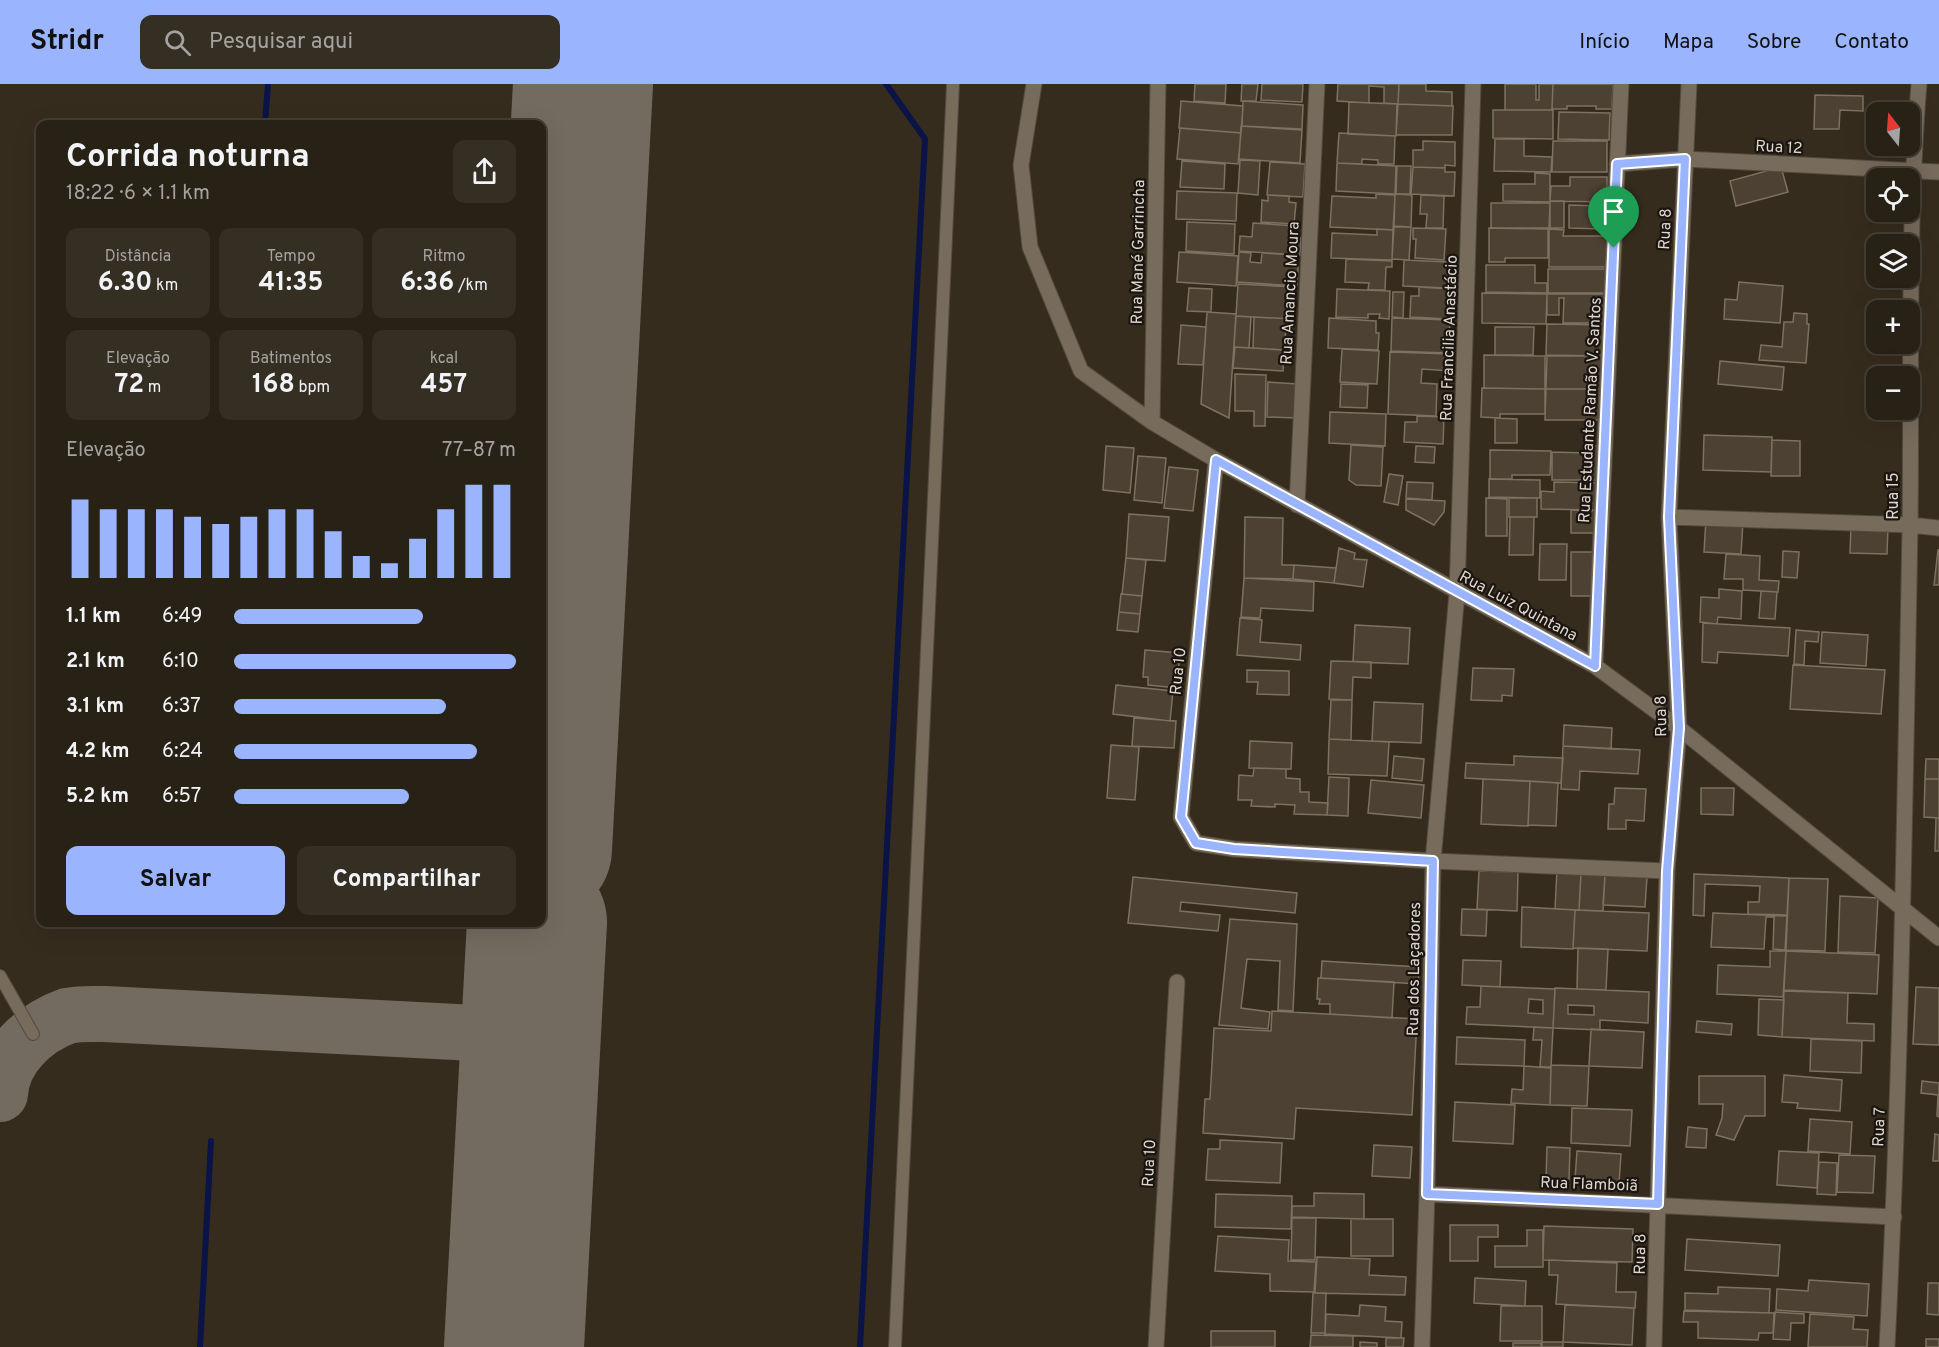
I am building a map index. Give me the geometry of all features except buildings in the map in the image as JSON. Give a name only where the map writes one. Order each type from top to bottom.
[{"type":"street","name":"Rua Luiz Quintana","points":[[1034,84],[1021,165],[1030,247],[1081,371],[1152,422],[1216,460],[1595,666],[1679,728],[1939,938]]},
{"type":"street","name":"Rua Mané Garrincha","points":[[1152,422],[1158,84]]},
{"type":"street","name":"Rua Amancio Moura","points":[[1297,505],[1317,84]]},
{"type":"street","name":"Rua Francilia Anastácio","points":[[1457,593],[1473,84]]},
{"type":"street","name":"Rua Estudante Ramão V. Santos","points":[[1595,666],[1621,84]]},
{"type":"street","name":"Rua 8","points":[[1654,1347],[1667,871],[1679,728],[1669,517],[1689,84]]},
{"type":"street","name":"Rua 15","points":[[1912,168],[1919,84]]},
{"type":"street","name":"Rua 12","points":[[1617,164],[1685,159],[1871,168]]},
{"type":"street","name":"Rua 12","points":[[1920,171],[1939,172]]},
{"type":"street","name":"Rua 15","points":[[1902,909],[1910,525],[1912,222]]},
{"type":"street","name":"Rua 10","points":[[1216,460],[1181,817],[1196,843],[1234,849],[1433,861]]},
{"type":"street","points":[[1669,517],[1910,525],[1939,528]]},
{"type":"street","name":"Rua dos Laçadores","points":[[1422,1347],[1433,861],[1457,593]]},
{"type":"street","points":[[1433,861],[1667,871]]},
{"type":"street","name":"Rua 7","points":[[1887,1347],[1894,1217],[1902,909]]},
{"type":"street","name":"Rua 10","points":[[1156,1347],[1177,982]]},
{"type":"street","name":"Rua Flamboiã","points":[[1427,1194],[1894,1217]]},
{"type":"lane","points":[[896,1347],[953,84]]},
{"type":"lane","points":[[0,976],[33,1034]]},
{"type":"waterway","points":[[265,120],[268,84]]},
{"type":"waterway","points":[[860,1347],[925,139],[886,84]]},
{"type":"waterway","points":[[200,1347],[211,1141]]},
{"type":"taxiway","points":[[0,1094],[7,1068],[13,1056],[22,1046],[43,1028],[72,1015],[105,1014],[475,1033],[496,1028],[511,1019],[523,1006],[534,988]]},
{"type":"taxiway","points":[[475,1033],[503,1048],[515,1062],[528,1091]]},
{"type":"runway","points":[[546,774],[583,84]]},
{"type":"runway","points":[[514,1347],[537,927]]},
{"type":"route","points":[[1685,159],[1669,517],[1679,728],[1667,871],[1658,1204],[1427,1194],[1433,861],[1234,849],[1196,843],[1181,817],[1216,460],[1595,666],[1614,248],[1617,164],[1685,159]]}]
